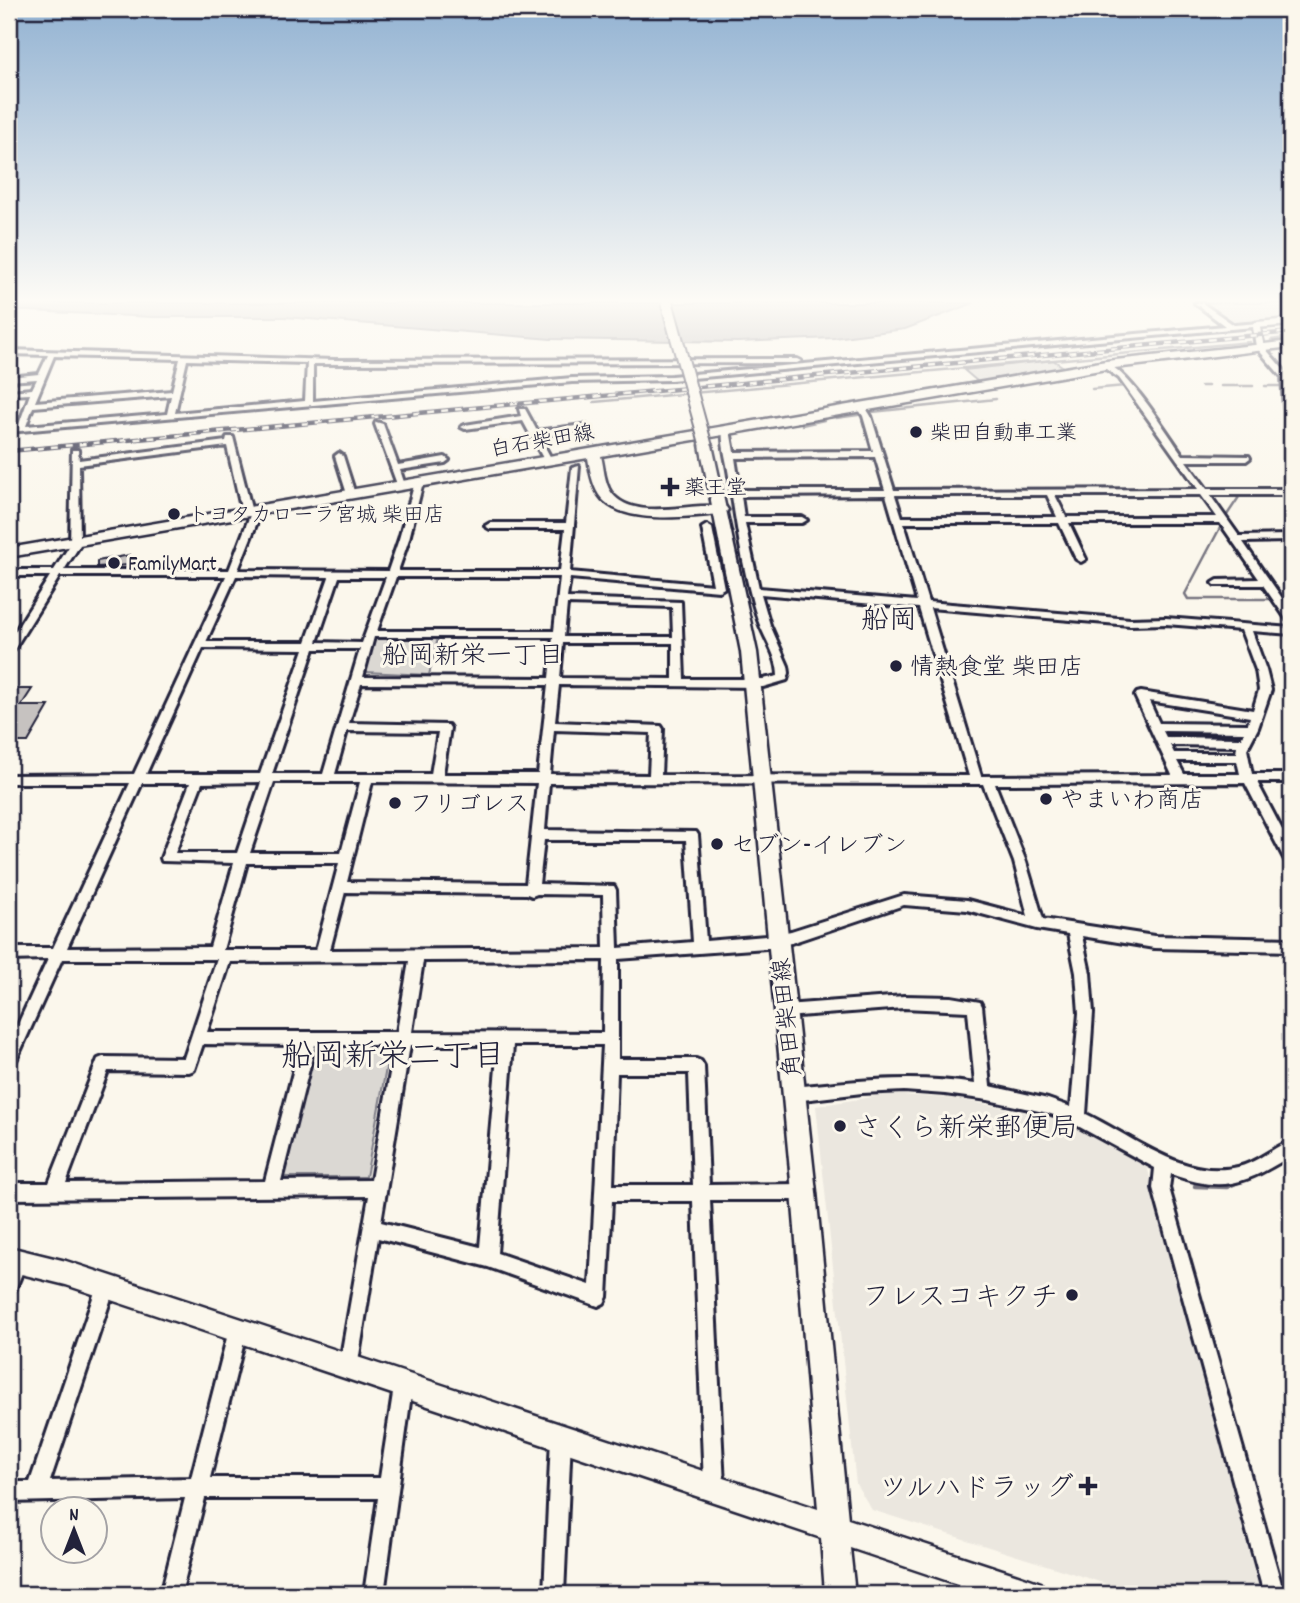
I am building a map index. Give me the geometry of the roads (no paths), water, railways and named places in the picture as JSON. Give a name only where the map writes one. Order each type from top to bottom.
[{"type":"main road","name":"角田柴田線","points":[[688,378],[721,510],[753,683],[804,1192],[840,1594]]},
{"type":"main road","name":"白石柴田線","points":[[9,553],[548,460],[593,446],[726,430],[1031,378]]},
{"type":"main road","points":[[593,446],[600,480],[606,494],[621,506],[650,512],[721,510]]},
{"type":"main road","points":[[12,1268],[106,1286],[403,1387],[714,1486],[1030,1594]]},
{"type":"street","points":[[21,429],[42,378]]},
{"type":"street","points":[[170,416],[179,378]]},
{"type":"street","points":[[309,404],[310,378]]},
{"type":"street","points":[[9,430],[572,380],[684,378]]},
{"type":"street","points":[[1123,378],[1290,616]]},
{"type":"street","points":[[1289,386],[1288,407],[1291,411]]},
{"type":"street","points":[[9,393],[35,391]]},
{"type":"street","points":[[29,405],[176,393]]},
{"type":"street","points":[[861,407],[867,416],[981,780],[1020,862],[1038,924]]},
{"type":"street","points":[[465,427],[523,414],[548,460]]},
{"type":"street","points":[[379,424],[401,485]]},
{"type":"street","points":[[534,434],[583,426],[593,446]]},
{"type":"street","points":[[357,680],[753,683],[774,682],[785,675],[755,591],[735,494],[726,430]]},
{"type":"street","points":[[9,649],[75,542],[76,457],[230,441],[252,511],[232,573],[9,1060]]},
{"type":"street","points":[[1178,455],[1231,452]]},
{"type":"street","points":[[730,455],[879,454]]},
{"type":"street","points":[[1178,455],[1246,458]]},
{"type":"street","points":[[339,456],[351,494]]},
{"type":"street","points":[[396,468],[445,460]]},
{"type":"street","points":[[532,891],[576,468]]},
{"type":"street","points":[[328,778],[366,646],[419,482]]},
{"type":"street","points":[[735,494],[1291,492]]},
{"type":"street","points":[[1050,494],[1081,559]]},
{"type":"street","points":[[741,520],[802,520]]},
{"type":"street","points":[[900,520],[1222,520]]},
{"type":"street","points":[[490,526],[569,526]]},
{"type":"street","points":[[9,573],[564,574],[719,588],[707,528]]},
{"type":"street","points":[[1235,538],[1291,538]]},
{"type":"street","points":[[55,1189],[103,1064],[189,1065],[199,1038],[242,856],[309,646],[335,574]]},
{"type":"street","points":[[1218,583],[1266,582]]},
{"type":"street","points":[[755,591],[1130,622],[1166,621],[1291,631]]},
{"type":"street","points":[[562,601],[677,604],[679,682]]},
{"type":"street","points":[[1245,627],[1261,670],[1265,690],[1252,728],[1241,749],[1244,770],[1291,859]]},
{"type":"street","points":[[370,634],[676,640]]},
{"type":"street","points":[[198,645],[366,646]]},
{"type":"street","points":[[1180,779],[1142,696],[1257,714]]},
{"type":"street","points":[[551,726],[657,729],[655,780]]},
{"type":"street","points":[[343,727],[444,728],[436,779]]},
{"type":"street","points":[[1156,727],[1252,728]]},
{"type":"street","points":[[1163,741],[1243,742]]},
{"type":"street","points":[[1170,757],[1242,757]]},
{"type":"street","points":[[9,779],[367,778],[543,781],[1291,778]]},
{"type":"street","points":[[322,955],[367,778]]},
{"type":"street","points":[[198,779],[167,858],[348,858]]},
{"type":"street","points":[[538,835],[692,835],[700,947]]},
{"type":"street","points":[[340,887],[609,890],[612,954],[610,1066],[598,1297],[488,1258],[372,1228]]},
{"type":"street","points":[[9,954],[612,954],[778,940],[904,900],[967,905],[1038,924],[1154,942],[1291,945]]},
{"type":"street","points":[[1074,930],[1083,974],[1086,1013],[1078,1118]]},
{"type":"street","points":[[348,1368],[417,956]]},
{"type":"street","points":[[785,1011],[890,1001],[937,1001],[975,1006],[983,1093]]},
{"type":"street","points":[[199,1038],[610,1039]]},
{"type":"street","points":[[271,1188],[309,1038]]},
{"type":"street","points":[[488,1258],[506,1039]]},
{"type":"street","points":[[610,1066],[696,1066],[714,1486]]},
{"type":"street","points":[[794,1094],[884,1084],[983,1093],[1051,1106],[1164,1164],[1210,1178],[1236,1176],[1291,1148]]},
{"type":"street","points":[[1164,1164],[1161,1188],[1274,1594]]},
{"type":"street","points":[[9,1191],[379,1188]]},
{"type":"street","points":[[604,1193],[804,1192]]},
{"type":"street","points":[[37,1491],[106,1286]]},
{"type":"street","points":[[171,1594],[238,1329]]},
{"type":"street","points":[[374,1594],[403,1387]]},
{"type":"street","points":[[554,1594],[561,1438]]},
{"type":"street","points":[[9,1492],[389,1488]]},
{"type":"waterway","points":[[594,402],[859,378]]},
{"type":"waterway","points":[[1092,389],[1125,386]]},
{"type":"waterway","points":[[1201,386],[1208,386]]},
{"type":"waterway","points":[[1221,386],[1253,386]]},
{"type":"waterway","points":[[1265,386],[1279,386]]},
{"type":"waterway","points":[[872,412],[996,399]]},
{"type":"waterway","points":[[836,418],[858,415]]},
{"type":"waterway","points":[[802,425],[824,420]]},
{"type":"waterway","points":[[1225,518],[1241,494]]},
{"type":"waterway","points":[[1222,524],[1185,594],[1188,599],[1273,599]]},
{"type":"waterway","points":[[1195,1186],[1227,1187],[1256,1174]]},
{"type":"railway","points":[[9,451],[798,378]]},
{"type":"place","name":"柴田自動車工業","points":[[916,432]]},
{"type":"place","name":"薬王堂","points":[[670,487]]},
{"type":"place","name":"トヨタカローラ宮城 柴田店","points":[[174,514]]},
{"type":"place","name":"FamilyMart","points":[[114,563]]},
{"type":"place","name":"情熱食堂 柴田店","points":[[896,666]]},
{"type":"place","name":"やまいわ商店","points":[[1046,799]]},
{"type":"place","name":"フリゴレス","points":[[395,803]]},
{"type":"place","name":"セブン-イレブン","points":[[717,844]]},
{"type":"place","name":"さくら新栄郵便局","points":[[840,1126]]},
{"type":"place","name":"フレスコキクチ","points":[[1072,1295]]},
{"type":"place","name":"ツルハドラッグ","points":[[1088,1486]]},
{"type":"district","name":"船岡","points":[[889,618]]},
{"type":"district","name":"船岡新栄一丁目","points":[[473,654]]},
{"type":"district","name":"船岡新栄二丁目","points":[[393,1054]]}]
